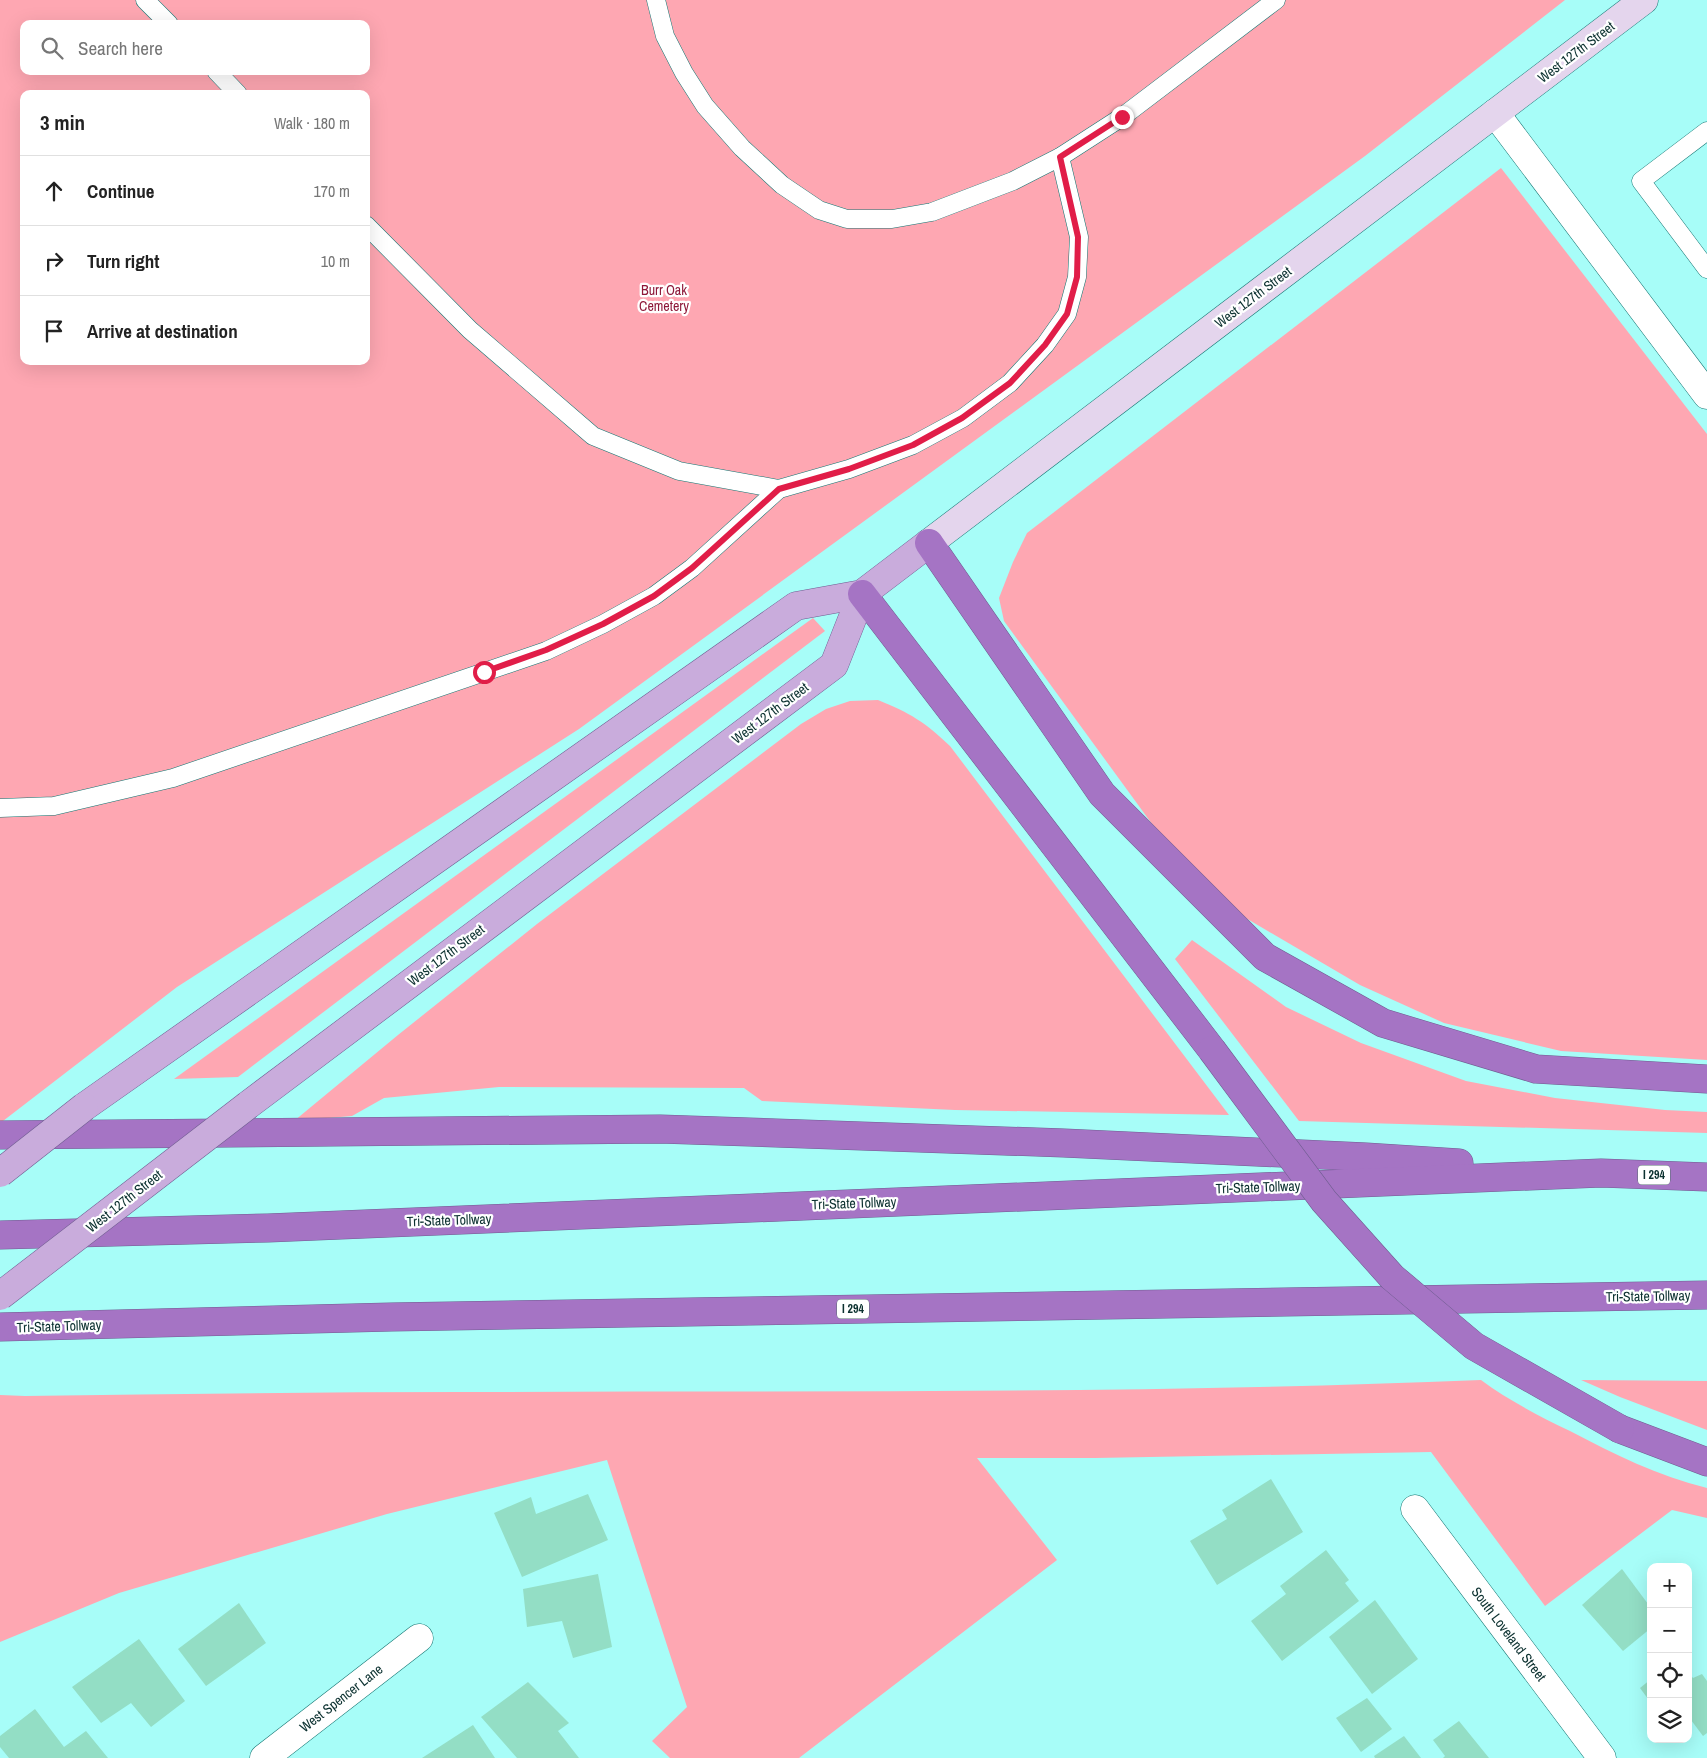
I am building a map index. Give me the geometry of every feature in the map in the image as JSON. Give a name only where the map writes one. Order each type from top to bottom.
[{"type":"highway","points":[[929,543],[1102,794],[1265,957],[1383,1023],[1536,1069],[1707,1079]]},
{"type":"highway","points":[[862,594],[1212,1050],[1324,1201],[1392,1277],[1474,1346],[1620,1429],[1707,1462]]},
{"type":"highway","points":[[0,1135],[660,1128],[1356,1156],[1601,1173]]},
{"type":"highway","name":"Tri-State Tollway","points":[[0,1234],[298,1226],[1601,1173],[1707,1177]]},
{"type":"highway","name":"Tri-State Tollway","points":[[0,1327],[401,1317],[1707,1294]]},
{"type":"main road","name":"West 127th Street","points":[[0,1173],[84,1107],[796,606],[862,594],[1644,0]]},
{"type":"main road","name":"West 127th Street","points":[[0,1296],[248,1105],[834,665],[862,594]]},
{"type":"street","points":[[1495,114],[1707,395]]},
{"type":"street","name":"South Loveland Street","points":[[1415,1509],[1602,1758]]},
{"type":"street","name":"West Spencer Lane","points":[[264,1758],[418,1638]]},
{"type":"lane","points":[[146,0],[165,20]]},
{"type":"lane","points":[[656,0],[665,36],[684,73],[705,106],[742,148],[782,185],[819,210],[847,219],[892,219],[932,212],[1013,181],[1060,157],[1122,117],[1276,0]]},
{"type":"lane","points":[[220,75],[234,90]]},
{"type":"lane","points":[[1707,131],[1641,181],[1707,269]]},
{"type":"lane","points":[[370,229],[470,330],[593,436],[680,471],[779,489],[849,469],[913,445],[962,418],[1010,383],[1045,345],[1067,314],[1077,277],[1078,237],[1060,157]]},
{"type":"lane","points":[[0,808],[54,806],[173,778],[546,650],[603,624],[654,596],[692,568],[779,489]]},
{"type":"green space","name":"Burr Oak Cemetery","points":[[0,0],[1565,0],[1365,156],[579,729],[177,987],[3,1121],[0,1121]]},
{"type":"green space","points":[[1501,168],[1707,434],[1707,1060],[1561,1051],[1444,1023],[1360,985],[1244,917],[1163,839],[1004,621],[999,598],[1027,533]]},
{"type":"green space","points":[[813,618],[825,631],[238,1077],[174,1079]]},
{"type":"green space","points":[[878,700],[917,719],[950,746],[1229,1115],[955,1110],[762,1101],[744,1088],[499,1087],[384,1098],[352,1116],[294,1121],[537,924],[801,724],[826,709],[850,701]]},
{"type":"green space","points":[[1192,940],[1286,1007],[1361,1043],[1466,1081],[1555,1098],[1665,1110],[1707,1112],[1707,1133],[1299,1121],[1175,959]]},
{"type":"green space","points":[[1481,1380],[1547,1420],[1620,1456],[1654,1471],[1707,1488],[1707,1518],[1672,1510],[1545,1606],[1431,1452],[1095,1458],[977,1458],[1057,1560],[799,1758],[670,1758],[652,1741],[687,1707],[607,1460],[387,1514],[119,1593],[0,1642],[0,1395],[1100,1390]]},
{"type":"green space","points":[[1581,1380],[1707,1381],[1707,1430],[1620,1397]]},
{"type":"building","points":[[1271,1479],[1303,1532],[1217,1585],[1190,1541],[1227,1519],[1222,1510]]},
{"type":"building","points":[[588,1494],[608,1540],[522,1577],[494,1513],[531,1497],[536,1514]]},
{"type":"building","points":[[1326,1550],[1349,1580],[1345,1583],[1359,1601],[1282,1661],[1251,1621],[1286,1594],[1280,1586]]},
{"type":"building","points":[[1622,1569],[1647,1603],[1647,1631],[1623,1651],[1582,1605]]},
{"type":"building","points":[[598,1574],[612,1647],[573,1658],[562,1621],[527,1627],[523,1589]]},
{"type":"building","points":[[1375,1600],[1418,1659],[1372,1694],[1329,1637]]},
{"type":"building","points":[[239,1603],[266,1643],[206,1686],[178,1649]]},
{"type":"building","points":[[139,1639],[185,1701],[151,1727],[131,1703],[101,1723],[72,1687]]},
{"type":"building","points":[[1702,1674],[1707,1681],[1707,1733],[1703,1736],[1692,1721],[1692,1677]]},
{"type":"building","points":[[528,1682],[569,1723],[558,1731],[579,1758],[517,1758],[481,1717]]},
{"type":"building","points":[[1647,1682],[1647,1698],[1640,1688]]},
{"type":"building","points":[[1367,1698],[1392,1729],[1361,1752],[1336,1718]]},
{"type":"building","points":[[35,1709],[64,1747],[86,1731],[108,1758],[9,1758],[0,1747],[0,1736]]},
{"type":"building","points":[[1459,1721],[1489,1758],[1443,1758],[1445,1756],[1433,1740]]},
{"type":"building","points":[[473,1725],[495,1758],[422,1758]]},
{"type":"building","points":[[1404,1736],[1421,1758],[1375,1758],[1374,1756]]},
{"type":"route","points":[[484,672],[546,650],[603,624],[654,596],[692,568],[779,489],[849,469],[913,445],[962,418],[1010,383],[1045,345],[1067,314],[1077,277],[1078,237],[1060,157],[1122,117]]}]
